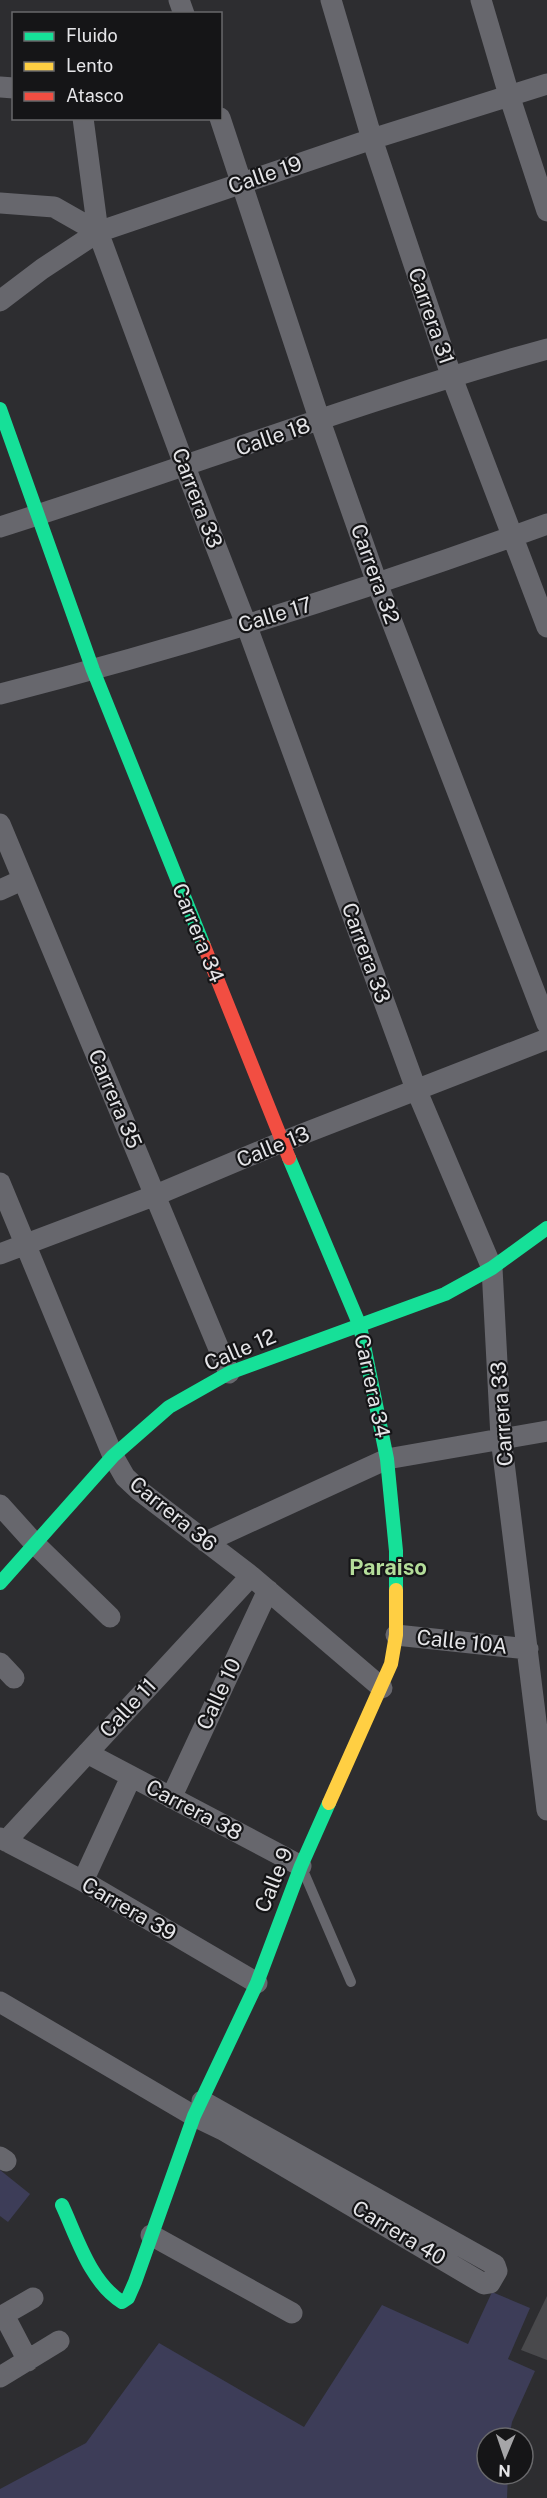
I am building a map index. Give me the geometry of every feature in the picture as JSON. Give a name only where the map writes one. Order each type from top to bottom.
[{"type":"street","name":"Carrera 31","points":[[331,0],[372,139],[451,375],[547,627]]},
{"type":"street","points":[[481,0],[547,211]]},
{"type":"street","name":"Calle 19","points":[[0,301],[42,269],[98,232],[372,139],[547,84]]},
{"type":"street","name":"Carrera 33","points":[[83,120],[98,232],[246,624],[416,1089],[492,1268],[501,1438],[528,1649],[543,1732],[547,1810]]},
{"type":"street","name":"Carrera 32","points":[[221,120],[320,421],[377,583],[547,1024]]},
{"type":"street","points":[[0,202],[54,207],[98,232]]},
{"type":"street","name":"Calle 18","points":[[0,527],[185,467],[451,375],[547,349]]},
{"type":"street","name":"Carrera 34","points":[[0,409],[93,670],[282,1142],[360,1326],[387,1459]]},
{"type":"street","name":"Calle 17","points":[[0,694],[93,670],[246,624],[377,583],[547,524]]},
{"type":"street","name":"Carrera 35","points":[[0,824],[229,1373]]},
{"type":"street","points":[[0,890],[22,880]]},
{"type":"street","name":"Calle 13","points":[[0,1254],[156,1195],[282,1142],[547,1039]]},
{"type":"street","name":"Carrera 36","points":[[0,1183],[113,1456],[125,1477],[259,1583],[381,1688]]},
{"type":"street","name":"Calle 12","points":[[0,1583],[113,1456],[169,1407],[229,1373],[445,1294],[492,1268],[547,1228]]},
{"type":"street","points":[[206,1542],[387,1459],[547,1431]]},
{"type":"street","name":"Calle 9","points":[[62,2205],[103,2287],[116,2300],[122,2302],[128,2298],[198,2108],[257,1983],[301,1866],[391,1664],[396,1635],[396,1551],[387,1459]]},
{"type":"street","points":[[0,1505],[36,1545],[110,1617]]},
{"type":"street","name":"Calle 11","points":[[3,1840],[87,1753],[259,1583]]},
{"type":"street","name":"Calle 10","points":[[171,1798],[259,1583]]},
{"type":"street","name":"Calle 10A","points":[[396,1635],[528,1649]]},
{"type":"street","name":"Carrera 38","points":[[87,1753],[301,1866]]},
{"type":"street","points":[[83,1881],[131,1777]]},
{"type":"street","name":"Carrera 39","points":[[3,1840],[83,1881],[257,1983]]},
{"type":"street","name":"Carrera 40","points":[[0,2003],[198,2108],[371,2205],[495,2265],[497,2271],[490,2283],[484,2284],[371,2205]]},
{"type":"street","points":[[151,2235],[292,2313]]},
{"type":"street","points":[[28,2361],[2,2316],[33,2298]]},
{"type":"street","points":[[0,2377],[59,2342]]},
{"type":"lane","points":[[301,1866],[351,1982]]},
{"type":"shaded area","points":[[0,2170],[30,2194],[8,2222],[0,2216]]},
{"type":"shaded area","points":[[492,2292],[530,2308],[508,2359],[535,2371],[511,2426],[475,2426],[475,2486],[508,2486],[507,2498],[0,2498],[0,2489],[86,2443],[159,2343],[304,2427],[382,2305],[468,2344]]},
{"type":"building","points":[[547,2296],[547,2360],[521,2350]]},
{"type":"traffic: fast","points":[[0,409],[93,670],[204,946]]},
{"type":"traffic: fast","points":[[289,1158],[360,1326],[387,1459],[396,1551],[396,1590]]},
{"type":"traffic: fast","points":[[0,1583],[113,1456],[169,1407],[229,1373],[445,1294],[492,1268],[547,1228]]},
{"type":"traffic: fast","points":[[62,2205],[93,2271],[101,2283],[122,2302],[128,2298],[135,2282],[194,2116],[257,1983],[301,1866],[329,1803]]},
{"type":"traffic: slow","points":[[329,1803],[391,1664],[396,1635],[396,1590]]},
{"type":"traffic: jam","points":[[204,946],[289,1158]]},
{"type":"district","name":"Paraiso","points":[[388,1567]]}]
